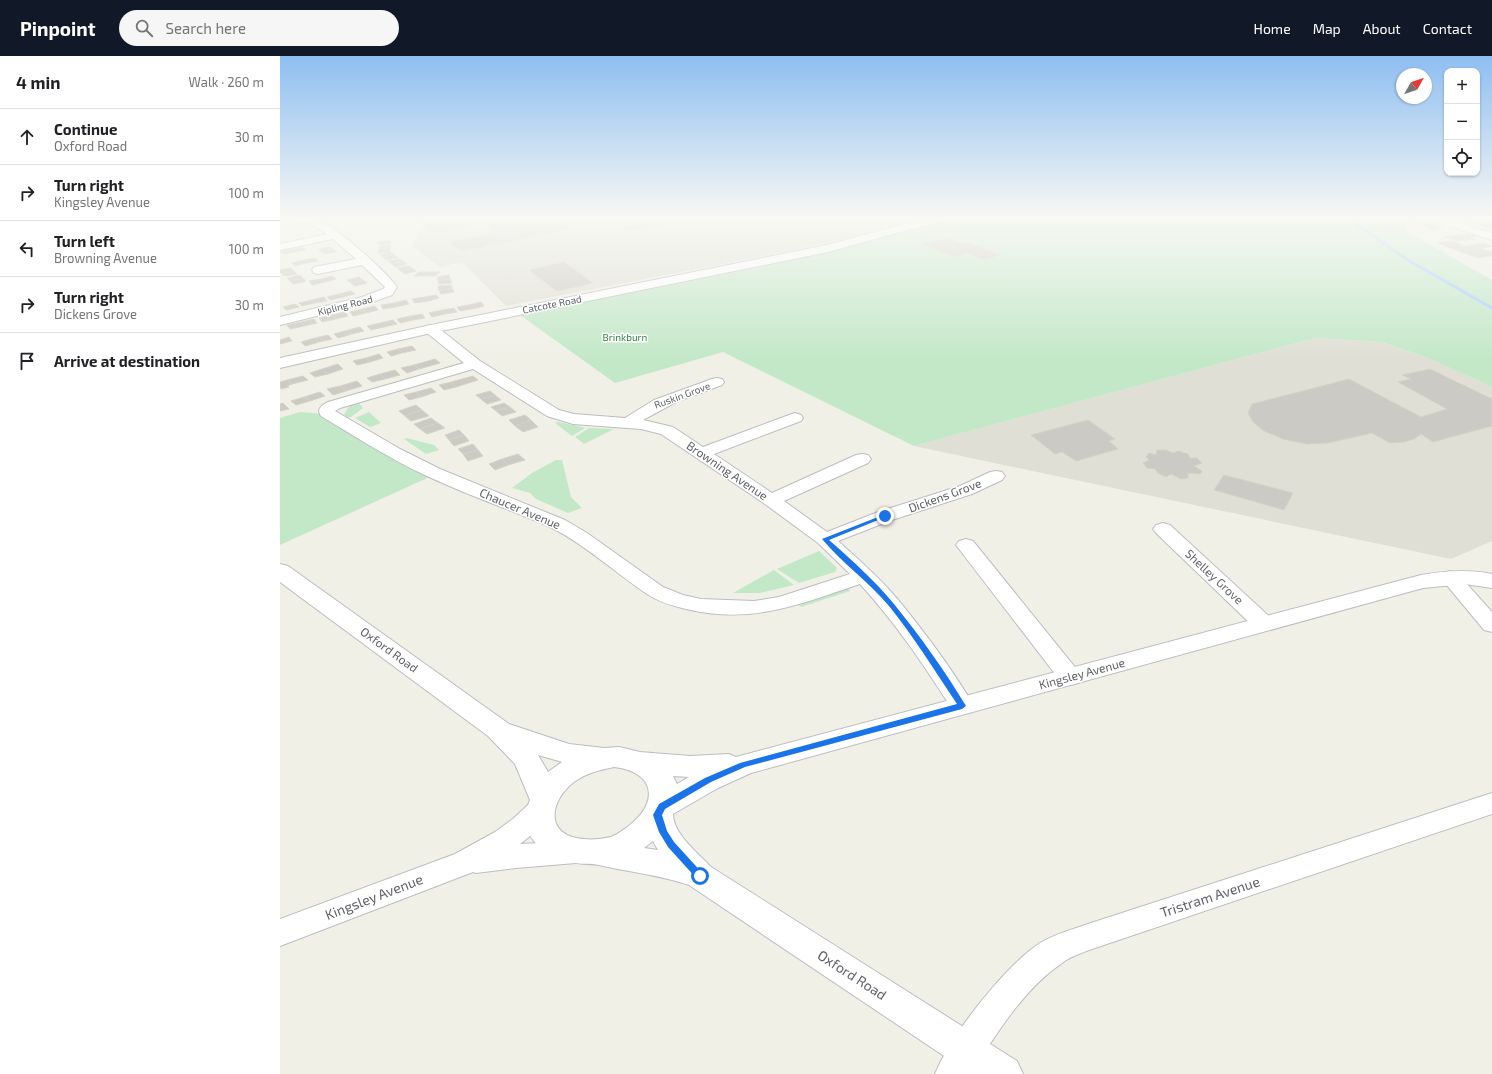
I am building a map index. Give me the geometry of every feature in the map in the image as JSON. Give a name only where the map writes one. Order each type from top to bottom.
[{"type":"street","points":[[318,270],[341,266]]},
{"type":"street","name":"Kipling Road","points":[[280,320],[366,300],[388,292],[391,287],[369,266]]},
{"type":"street","name":"Catcote Road","points":[[280,363],[431,329],[742,266]]},
{"type":"street","name":"Browning Avenue","points":[[431,329],[475,364],[553,413],[586,420],[655,426],[667,430],[771,500],[825,539],[864,576],[891,605],[920,643],[962,706]]},
{"type":"street","name":"Chaucer Avenue","points":[[475,364],[334,405],[327,408],[327,413],[394,453],[434,473],[558,524],[580,536],[656,591],[676,600],[701,606],[754,608],[782,603],[864,576]]},
{"type":"street","name":"Ruskin Grove","points":[[628,423],[641,412],[659,403],[718,382]]},
{"type":"street","points":[[701,453],[795,418]]},
{"type":"street","points":[[771,500],[862,459]]},
{"type":"street","name":"Dickens Grove","points":[[825,539],[885,516],[966,490],[996,476]]},
{"type":"street","name":"Shelley Grove","points":[[1163,529],[1264,624]]},
{"type":"street","points":[[967,544],[1070,677]]},
{"type":"street","name":"Oxford Road","points":[[280,572],[498,729],[525,757],[532,768],[542,804]]},
{"type":"street","points":[[1450,577],[1492,625]]},
{"type":"street","name":"Kingsley Avenue","points":[[660,811],[708,780],[743,765],[1421,582],[1450,577],[1479,578],[1492,581]]},
{"type":"street","name":"Oxford Road","points":[[498,729],[530,742],[569,754],[606,758]]},
{"type":"street","points":[[625,757],[642,762],[659,776],[664,791],[660,811],[653,823],[627,843],[605,850],[589,852],[571,850],[554,843],[540,825],[542,804],[548,789],[562,775],[573,768],[593,760],[606,758],[625,757]]},
{"type":"street","name":"Kingsley Avenue","points":[[642,762],[690,767],[743,765]]},
{"type":"street","name":"Tristram Avenue","points":[[960,1062],[1014,985],[1052,953],[1099,934],[1492,803]]},
{"type":"street","name":"Kingsley Avenue","points":[[280,933],[354,903],[468,862],[520,830],[542,804]]},
{"type":"street","name":"Oxford Road","points":[[660,811],[663,832],[671,845],[700,876],[960,1062],[1004,1074]]},
{"type":"street","name":"Kingsley Avenue","points":[[468,862],[516,856],[589,852]]},
{"type":"street","name":"Oxford Road","points":[[589,852],[668,865],[700,876]]},
{"type":"shaded area","points":[[466,266],[714,266],[506,306]]},
{"type":"shaded area","points":[[1315,338],[1380,342],[1428,358],[1492,387],[1492,541],[1451,559],[914,446]]},
{"type":"green space","name":"Brinkburn","points":[[768,266],[1466,266],[1492,280],[1492,387],[1428,358],[1381,342],[1315,338],[914,446],[723,352],[615,383],[520,315]]},
{"type":"green space","points":[[357,401],[363,408],[351,417],[347,418],[344,415],[349,406]]},
{"type":"green space","points":[[300,412],[324,414],[434,475],[280,545],[280,418]]},
{"type":"green space","points":[[369,412],[381,423],[370,427],[355,418]]},
{"type":"green space","points":[[558,422],[585,428],[572,436],[555,423]]},
{"type":"green space","points":[[589,428],[614,429],[584,444],[575,437]]},
{"type":"green space","points":[[407,438],[434,445],[439,450],[426,454],[404,439]]},
{"type":"green space","points":[[556,460],[562,460],[571,497],[582,508],[568,513],[536,499],[530,493],[512,488],[532,473]]},
{"type":"green space","points":[[819,551],[837,568],[835,572],[799,583],[777,569]]},
{"type":"green space","points":[[774,570],[794,585],[760,593],[733,593]]},
{"type":"green space","points":[[848,588],[850,591],[801,607],[798,604]]},
{"type":"building","points":[[409,266],[412,268],[401,271],[397,268]]},
{"type":"building","points":[[549,266],[569,266],[593,283],[557,291],[529,270]]},
{"type":"building","points":[[291,268],[294,271],[282,274],[280,272],[280,270]]},
{"type":"building","points":[[412,268],[416,271],[405,274],[401,271]]},
{"type":"building","points":[[294,271],[297,274],[285,276],[282,274]]},
{"type":"building","points":[[419,272],[429,272],[424,276],[414,276]]},
{"type":"building","points":[[429,272],[440,272],[435,276],[424,276]]},
{"type":"building","points":[[300,275],[303,278],[290,281],[287,278]]},
{"type":"building","points":[[449,275],[450,279],[438,281],[437,277]]},
{"type":"building","points":[[332,276],[336,279],[325,282],[321,279]]},
{"type":"building","points":[[359,277],[363,280],[351,283],[347,280]]},
{"type":"building","points":[[303,278],[306,281],[294,284],[290,281]]},
{"type":"building","points":[[321,279],[325,282],[312,285],[309,281]]},
{"type":"building","points":[[450,279],[452,283],[439,284],[438,281]]},
{"type":"building","points":[[363,280],[367,283],[355,286],[351,283]]},
{"type":"building","points":[[451,285],[452,288],[439,290],[438,286]]},
{"type":"building","points":[[452,288],[454,292],[441,294],[439,290]]},
{"type":"building","points":[[351,291],[355,294],[343,297],[339,294]]},
{"type":"building","points":[[339,294],[343,297],[330,300],[327,297]]},
{"type":"building","points":[[436,295],[439,298],[428,301],[425,297]]},
{"type":"building","points":[[324,297],[327,301],[315,303],[312,300]]},
{"type":"building","points":[[425,297],[428,301],[415,303],[412,299]]},
{"type":"building","points":[[312,300],[315,303],[302,306],[299,303]]},
{"type":"building","points":[[406,300],[409,304],[396,307],[394,303]]},
{"type":"building","points":[[481,302],[484,306],[472,309],[469,305]]},
{"type":"building","points":[[394,303],[396,307],[383,309],[381,305]]},
{"type":"building","points":[[295,304],[299,307],[286,310],[283,307]]},
{"type":"building","points":[[469,305],[472,309],[460,311],[457,307]]},
{"type":"building","points":[[375,306],[378,310],[366,313],[363,309]]},
{"type":"building","points":[[454,308],[457,312],[445,314],[442,310]]},
{"type":"building","points":[[363,309],[366,313],[353,316],[350,312]]},
{"type":"building","points":[[442,310],[445,314],[432,317],[429,313]]},
{"type":"building","points":[[345,312],[348,316],[336,319],[332,315]]},
{"type":"building","points":[[422,314],[425,318],[413,320],[410,316]]},
{"type":"building","points":[[332,315],[336,319],[322,322],[319,318]]},
{"type":"building","points":[[410,316],[413,320],[400,323],[397,319]]},
{"type":"building","points":[[314,319],[317,323],[304,326],[301,322]]},
{"type":"building","points":[[393,320],[397,324],[384,327],[380,323]]},
{"type":"building","points":[[301,322],[304,326],[290,329],[287,325]]},
{"type":"building","points":[[380,323],[384,327],[371,330],[367,326]]},
{"type":"building","points":[[360,327],[364,331],[352,334],[348,330]]},
{"type":"building","points":[[348,330],[352,334],[338,338],[334,334]]},
{"type":"building","points":[[328,335],[332,339],[319,342],[315,338]]},
{"type":"building","points":[[289,337],[292,341],[280,344],[280,340]]},
{"type":"building","points":[[315,338],[319,342],[305,346],[301,342]]},
{"type":"building","points":[[412,346],[416,350],[402,353],[398,349]]},
{"type":"building","points":[[398,349],[402,353],[391,356],[387,352]]},
{"type":"building","points":[[379,354],[383,358],[370,362],[366,358]]},
{"type":"building","points":[[366,358],[370,362],[357,365],[353,361]]},
{"type":"building","points":[[435,359],[440,363],[419,369],[414,365]]},
{"type":"building","points":[[338,364],[343,369],[328,374],[322,369]]},
{"type":"building","points":[[414,365],[419,369],[407,373],[401,368]]},
{"type":"building","points":[[322,369],[328,374],[315,377],[310,373]]},
{"type":"building","points":[[1430,369],[1492,399],[1492,426],[1433,442],[1421,434],[1414,439],[1404,442],[1390,443],[1372,433],[1328,443],[1307,444],[1283,439],[1264,431],[1253,422],[1248,413],[1252,404],[1349,379],[1421,417],[1447,409],[1398,382],[1411,379],[1402,375]]},
{"type":"building","points":[[395,370],[400,375],[385,379],[380,374]]},
{"type":"building","points":[[380,374],[385,379],[372,382],[367,378]]},
{"type":"building","points":[[303,376],[308,380],[292,384],[287,380]]},
{"type":"building","points":[[473,376],[478,380],[456,387],[451,382]]},
{"type":"building","points":[[287,380],[292,384],[287,386],[289,387],[281,389],[280,382]]},
{"type":"building","points":[[357,381],[362,386],[346,391],[340,386]]},
{"type":"building","points":[[451,382],[456,387],[444,390],[439,385]]},
{"type":"building","points":[[340,386],[346,391],[333,395],[327,389]]},
{"type":"building","points":[[431,388],[436,392],[421,397],[416,392]]},
{"type":"building","points":[[490,391],[495,395],[481,399],[476,395]]},
{"type":"building","points":[[320,392],[325,396],[310,401],[304,397]]},
{"type":"building","points":[[416,392],[421,397],[409,400],[404,395]]},
{"type":"building","points":[[495,395],[501,400],[487,404],[481,399]]},
{"type":"building","points":[[304,397],[310,401],[296,405],[291,401]]},
{"type":"building","points":[[283,403],[289,409],[280,411],[280,404]]},
{"type":"building","points":[[504,403],[510,407],[496,411],[491,407]]},
{"type":"building","points":[[416,405],[422,410],[405,416],[399,411]]},
{"type":"building","points":[[510,407],[516,412],[502,416],[496,411]]},
{"type":"building","points":[[422,410],[429,416],[411,421],[405,416]]},
{"type":"building","points":[[525,415],[531,420],[515,426],[509,420]]},
{"type":"building","points":[[431,418],[438,423],[420,429],[414,424]]},
{"type":"building","points":[[531,420],[538,427],[523,432],[515,426]]},
{"type":"building","points":[[1088,420],[1115,439],[1109,441],[1118,449],[1076,461],[1062,452],[1055,454],[1031,435]]},
{"type":"building","points":[[438,423],[445,428],[427,434],[420,429]]},
{"type":"building","points":[[459,430],[464,435],[449,440],[445,435]]},
{"type":"building","points":[[464,435],[469,441],[454,446],[449,440]]},
{"type":"building","points":[[473,444],[478,450],[463,454],[458,449]]},
{"type":"building","points":[[478,450],[483,456],[468,461],[463,454]]},
{"type":"building","points":[[1157,450],[1166,450],[1173,453],[1179,451],[1188,454],[1190,458],[1197,458],[1202,463],[1194,466],[1202,471],[1200,474],[1188,473],[1188,478],[1181,479],[1171,474],[1166,477],[1158,473],[1155,469],[1147,468],[1143,463],[1149,460],[1146,457],[1149,453],[1156,455]]},
{"type":"building","points":[[518,454],[525,460],[508,465],[502,459]]},
{"type":"building","points":[[502,459],[508,465],[495,470],[489,464]]},
{"type":"building","points":[[1224,475],[1293,493],[1284,510],[1214,490]]},
{"type":"waterway","points":[[1417,266],[1492,308]]},
{"type":"route","points":[[700,876],[671,845],[663,832],[657,815],[662,806],[708,780],[743,765],[962,706],[920,643],[891,605],[864,576],[825,539],[885,516]]}]
